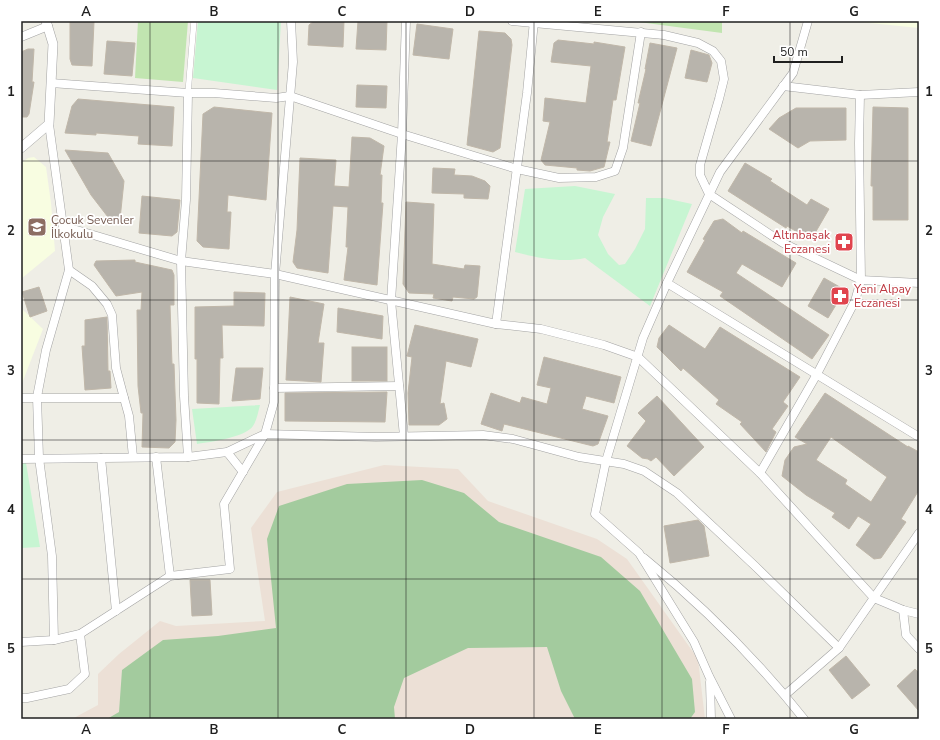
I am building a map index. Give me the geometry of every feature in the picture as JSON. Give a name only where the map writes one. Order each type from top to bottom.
[{"type":"street","points":[[188,457],[184,396],[181,261],[186,200],[188,93],[194,21]]},
{"type":"street","points":[[21,642],[54,640],[80,634],[170,576],[230,570],[224,504],[265,434],[274,402],[275,274],[293,62],[291,21]]},
{"type":"street","points":[[404,436],[391,301],[402,134],[406,21]]},
{"type":"street","points":[[512,21],[664,35],[698,43],[713,51],[721,61],[724,79],[720,99],[700,166],[700,175],[709,194],[783,243],[861,280],[919,283]]},
{"type":"street","points":[[804,719],[785,695],[687,592],[639,553],[595,514],[606,462],[643,338],[667,283],[720,172],[793,73],[808,21]]},
{"type":"street","points":[[496,324],[517,169],[534,22]]},
{"type":"street","points":[[21,37],[47,24],[53,44],[49,124],[69,270],[46,350],[37,397],[39,458],[52,556],[54,640]]},
{"type":"street","points":[[51,83],[276,98],[290,96],[402,134],[517,169],[559,178],[596,177],[615,171],[623,148],[641,32]]},
{"type":"street","points":[[783,86],[860,95],[919,92]]},
{"type":"street","points":[[760,473],[817,374],[855,301],[861,280],[859,143],[860,95]]},
{"type":"street","points":[[21,148],[49,124]]},
{"type":"street","points":[[63,226],[181,261],[275,274],[496,324],[541,329],[604,345],[638,357],[760,473],[874,598],[903,610],[919,614]]},
{"type":"street","points":[[69,270],[92,286],[107,304],[112,315],[116,368],[129,416],[133,457]]},
{"type":"street","points":[[667,283],[919,437]]},
{"type":"street","points":[[274,388],[399,386]]},
{"type":"street","points":[[21,398],[124,398]]},
{"type":"street","points":[[21,459],[188,457],[227,452],[265,434],[376,437],[483,435],[513,439],[579,457],[624,464],[644,472],[677,493],[839,648]]},
{"type":"street","points":[[227,452],[243,472]]},
{"type":"street","points":[[156,457],[170,576]]},
{"type":"street","points":[[101,458],[116,611]]},
{"type":"street","points":[[785,695],[839,648],[919,534]]},
{"type":"street","points":[[639,553],[694,642],[710,680],[731,719]]},
{"type":"street","points":[[903,610],[906,635],[919,649]]},
{"type":"street","points":[[21,698],[69,689],[85,674],[80,634]]},
{"type":"street","points":[[710,680],[711,719]]},
{"type":"shaded area","points":[[850,21],[919,21],[919,28]]},
{"type":"shaded area","name":"Çocuk Sevenler İlkokulu","points":[[34,157],[46,167],[55,251],[21,279],[21,163],[28,158]]},
{"type":"shaded area","points":[[21,308],[43,329],[21,386]]},
{"type":"shaded area","points":[[384,465],[458,469],[488,501],[597,539],[627,559],[698,659],[705,719],[72,719],[98,705],[98,674],[119,654],[160,621],[176,626],[265,621],[251,528],[277,492]]},
{"type":"green space","points":[[138,21],[188,21],[183,82],[135,78]]},
{"type":"green space","points":[[198,21],[281,21],[277,90],[193,78]]},
{"type":"green space","points":[[631,21],[722,21],[722,33]]},
{"type":"green space","points":[[575,186],[615,194],[603,217],[598,235],[608,254],[619,265],[625,264],[635,249],[645,229],[646,198],[664,198],[692,204],[650,306],[585,258],[559,260],[515,252],[525,189]]},
{"type":"green space","points":[[260,405],[256,421],[249,430],[236,436],[197,444],[192,409]]},
{"type":"green space","points":[[26,463],[40,547],[21,548],[21,464]]},
{"type":"green space","points":[[422,480],[464,493],[499,522],[601,557],[640,591],[692,679],[695,712],[690,719],[575,719],[561,691],[547,647],[468,648],[404,678],[394,707],[395,719],[107,719],[119,712],[122,670],[163,640],[218,636],[276,628],[267,539],[279,506],[347,484]]},
{"type":"building","points":[[70,21],[94,22],[92,66],[72,65],[70,59]]},
{"type":"building","points":[[314,21],[344,21],[343,47],[308,45],[309,25]]},
{"type":"building","points":[[358,21],[387,21],[386,50],[356,49]]},
{"type":"building","points":[[417,24],[453,29],[449,59],[413,55]]},
{"type":"building","points":[[479,31],[505,33],[511,39],[512,45],[500,148],[493,152],[467,145]]},
{"type":"building","points":[[558,40],[594,44],[594,42],[625,47],[616,100],[613,100],[607,142],[610,142],[604,167],[590,171],[577,170],[577,168],[545,165],[541,160],[550,122],[543,121],[545,98],[586,103],[591,66],[551,62],[554,43]]},
{"type":"building","points":[[107,41],[135,43],[132,76],[104,74]]},
{"type":"building","points":[[650,43],[677,48],[651,146],[631,141],[640,103],[638,103]]},
{"type":"building","points":[[28,49],[34,49],[32,82],[34,82],[29,114],[27,117],[21,117],[21,52]]},
{"type":"building","points":[[691,50],[709,55],[712,63],[707,82],[685,78]]},
{"type":"building","points":[[357,85],[387,86],[386,108],[356,107]]},
{"type":"building","points":[[78,99],[174,107],[172,146],[138,144],[139,136],[96,133],[96,135],[65,133],[72,106]]},
{"type":"building","points":[[214,107],[272,113],[266,200],[228,195],[227,212],[231,212],[229,249],[203,247],[197,241],[203,114]]},
{"type":"building","points":[[873,107],[908,108],[908,220],[873,220],[873,186],[871,186]]},
{"type":"building","points":[[796,108],[846,108],[846,140],[810,141],[798,148],[769,129],[779,118]]},
{"type":"building","points":[[352,137],[370,138],[384,146],[380,175],[382,175],[381,203],[383,203],[377,285],[344,280],[348,247],[346,247],[348,207],[333,206],[328,273],[297,268],[293,262],[297,230],[300,158],[336,160],[334,186],[349,187]]},
{"type":"building","points":[[65,150],[108,153],[124,181],[120,219],[111,221],[91,195]]},
{"type":"building","points":[[745,163],[772,179],[770,181],[807,205],[811,199],[829,209],[811,240],[787,226],[786,228],[728,191]]},
{"type":"building","points":[[433,168],[455,169],[454,175],[472,176],[485,181],[490,186],[488,199],[464,198],[464,194],[432,193]]},
{"type":"building","points":[[142,196],[180,200],[177,232],[172,236],[139,233]]},
{"type":"building","points":[[406,202],[434,204],[432,264],[464,269],[465,265],[480,266],[477,297],[474,299],[453,297],[452,301],[433,298],[434,294],[409,293],[403,284]]},
{"type":"building","points":[[723,219],[742,233],[743,231],[796,263],[782,287],[742,264],[736,273],[829,335],[812,359],[720,296],[723,292],[687,272],[705,240],[703,239],[714,221]]},
{"type":"building","points":[[135,260],[135,262],[172,270],[174,275],[174,305],[170,305],[176,420],[175,442],[169,448],[142,447],[143,413],[141,413],[138,386],[137,310],[141,310],[142,292],[116,296],[94,265],[96,261]]},
{"type":"building","points":[[824,278],[845,290],[828,318],[808,306]]},
{"type":"building","points":[[39,287],[47,311],[30,317],[22,292]]},
{"type":"building","points":[[234,292],[265,293],[264,326],[222,325],[223,358],[220,358],[219,404],[197,403],[195,307],[234,306]]},
{"type":"building","points":[[290,297],[324,304],[318,343],[324,343],[321,382],[286,380]]},
{"type":"building","points":[[338,308],[383,316],[382,339],[337,332]]},
{"type":"building","points":[[107,317],[108,371],[110,371],[111,388],[85,390],[82,346],[85,346],[85,320]]},
{"type":"building","points":[[415,325],[478,339],[471,367],[446,361],[440,404],[444,403],[447,419],[439,425],[409,425],[408,393],[412,357],[407,356]]},
{"type":"building","points":[[669,325],[705,349],[720,327],[800,377],[783,402],[788,406],[772,429],[776,432],[766,452],[740,424],[742,422],[716,404],[719,400],[683,368],[681,371],[657,347],[659,338]]},
{"type":"building","points":[[352,347],[387,347],[387,381],[352,381]]},
{"type":"building","points":[[544,357],[621,377],[614,403],[586,396],[582,409],[608,416],[598,444],[593,446],[504,424],[502,431],[481,424],[491,393],[520,403],[522,397],[547,404],[551,388],[537,385]]},
{"type":"building","points":[[236,368],[263,368],[260,399],[232,401]]},
{"type":"building","points":[[387,392],[385,422],[285,421],[285,393]]},
{"type":"building","points":[[825,393],[908,447],[919,452],[919,490],[901,519],[906,522],[881,558],[874,559],[856,545],[871,524],[858,516],[849,529],[832,517],[835,513],[806,495],[782,476],[785,460],[794,447],[807,444],[795,437]],"holes":[[[831,437],[887,477],[871,502],[845,484],[847,480],[816,460]]]},
{"type":"building","points":[[657,396],[704,447],[674,476],[656,457],[651,461],[642,458],[627,446],[646,421],[638,413]]},
{"type":"building","points":[[698,520],[704,526],[709,556],[670,563],[664,526]]},
{"type":"building","points":[[190,580],[210,580],[212,615],[192,616]]},
{"type":"building","points":[[846,656],[870,685],[852,699],[829,670]]},
{"type":"building","points":[[915,669],[919,673],[919,711],[897,686]]},
{"type":"place","name":"Çocuk Sevenler İlkokulu","points":[[37,227]]},
{"type":"place","name":"Altınbaşak Eczanesi","points":[[844,242]]},
{"type":"place","name":"Yeni Alpay Eczanesi","points":[[840,296]]}]
